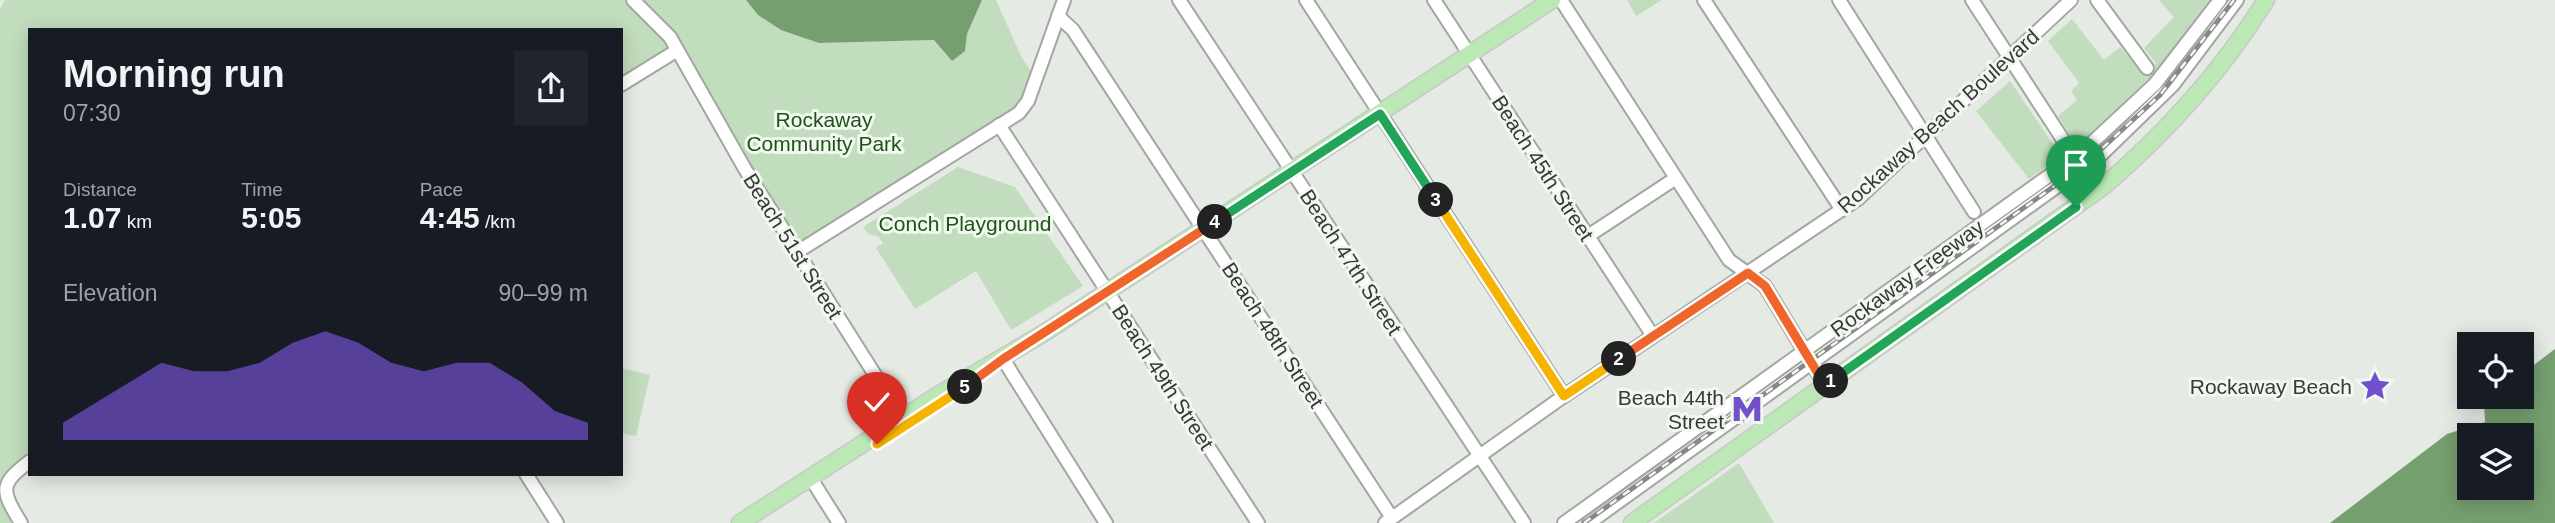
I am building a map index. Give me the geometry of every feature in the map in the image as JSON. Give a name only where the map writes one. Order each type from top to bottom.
[{"type":"main road","points":[[756,523],[952,386],[1003,359],[1552,0]]},
{"type":"main road","points":[[1632,523],[2096,192],[2149,146],[2198,94],[2266,0]]},
{"type":"main road","points":[[740,523],[813,481]]},
{"type":"street","name":"Beach 51st Street","points":[[633,0],[667,33],[797,252],[904,421]]},
{"type":"street","points":[[797,252],[1019,113],[1028,101],[1064,0]]},
{"type":"street","name":"Beach 47th Street","points":[[1179,0],[1524,523]]},
{"type":"street","points":[[1306,0],[1564,396]]},
{"type":"street","name":"Beach 45th Street","points":[[1434,0],[1653,336]]},
{"type":"street","points":[[1560,0],[1729,260],[1765,286],[1825,385]]},
{"type":"street","points":[[1704,0],[1842,210]]},
{"type":"street","points":[[1839,0],[1975,212]]},
{"type":"street","points":[[1972,0],[2096,192]]},
{"type":"street","name":"Rockaway Beach Boulevard","points":[[1389,520],[1564,396],[1859,198],[2071,0]]},
{"type":"street","points":[[2097,0],[2147,68]]},
{"type":"street","name":"Rockaway Freeway","points":[[1564,523],[2074,158],[2155,84],[2220,0]]},
{"type":"street","name":"Rockaway Freeway","points":[[1589,523],[2082,170],[2159,101],[2200,53],[2237,0]]},
{"type":"street","name":"Beach 48th Street","points":[[1058,16],[1073,30],[1389,520]]},
{"type":"street","points":[[623,84],[676,51]]},
{"type":"street","name":"Beach 49th Street","points":[[999,125],[1258,523]]},
{"type":"street","points":[[1588,236],[1676,178]]},
{"type":"street","points":[[1003,359],[1106,523]]},
{"type":"street","points":[[21,523],[2,486],[7,475],[28,462]]},
{"type":"street","points":[[527,476],[557,523]]},
{"type":"street","points":[[813,481],[839,523]]},
{"type":"green space","name":"Rockaway Community Park","points":[[5,0],[746,0],[758,15],[819,43],[934,40],[965,51],[967,34],[982,0],[996,0],[1021,56],[1036,79],[1028,101],[797,252],[676,51],[623,84],[623,28],[28,28],[28,462],[7,476],[21,523],[0,523],[0,9]]},
{"type":"green space","points":[[1627,0],[1662,0],[1636,16]]},
{"type":"green space","points":[[2159,0],[2212,0],[2183,40],[2150,78],[2078,147],[2058,116],[2077,100],[2071,91],[2079,83],[2048,41],[2072,19],[2104,60],[2120,47],[2143,74],[2156,63],[2144,48],[2174,17]]},
{"type":"green space","points":[[2010,81],[2061,156],[2029,179],[1976,111]]},
{"type":"green space","name":"Conch Playground","points":[[958,167],[1015,187],[1083,286],[1011,330],[976,271],[915,309],[876,248],[883,243],[878,236],[868,234],[863,227]]},
{"type":"green space","points":[[623,368],[650,375],[636,436],[623,433]]},
{"type":"green space","points":[[1739,463],[1774,523],[1654,523]]},
{"type":"shaded area","points":[[746,0],[982,0],[967,34],[965,51],[952,61],[934,40],[819,43],[781,30],[758,15]]},
{"type":"shaded area","points":[[2555,349],[2555,523],[2330,523],[2447,434],[2457,431],[2457,500],[2534,500],[2534,423],[2482,423],[2485,422],[2484,409],[2534,409],[2534,365]]},
{"type":"railway","points":[[1584,523],[2085,164],[2160,95],[2234,0]]},
{"type":"place","name":"Rockaway Beach","points":[[2375,386]]},
{"type":"place","name":"Beach 44th Street","points":[[1747,409]]},
{"type":"route","points":[[877,444],[1380,114],[1564,396],[1748,273],[1765,286],[1825,385],[2076,207]]}]
